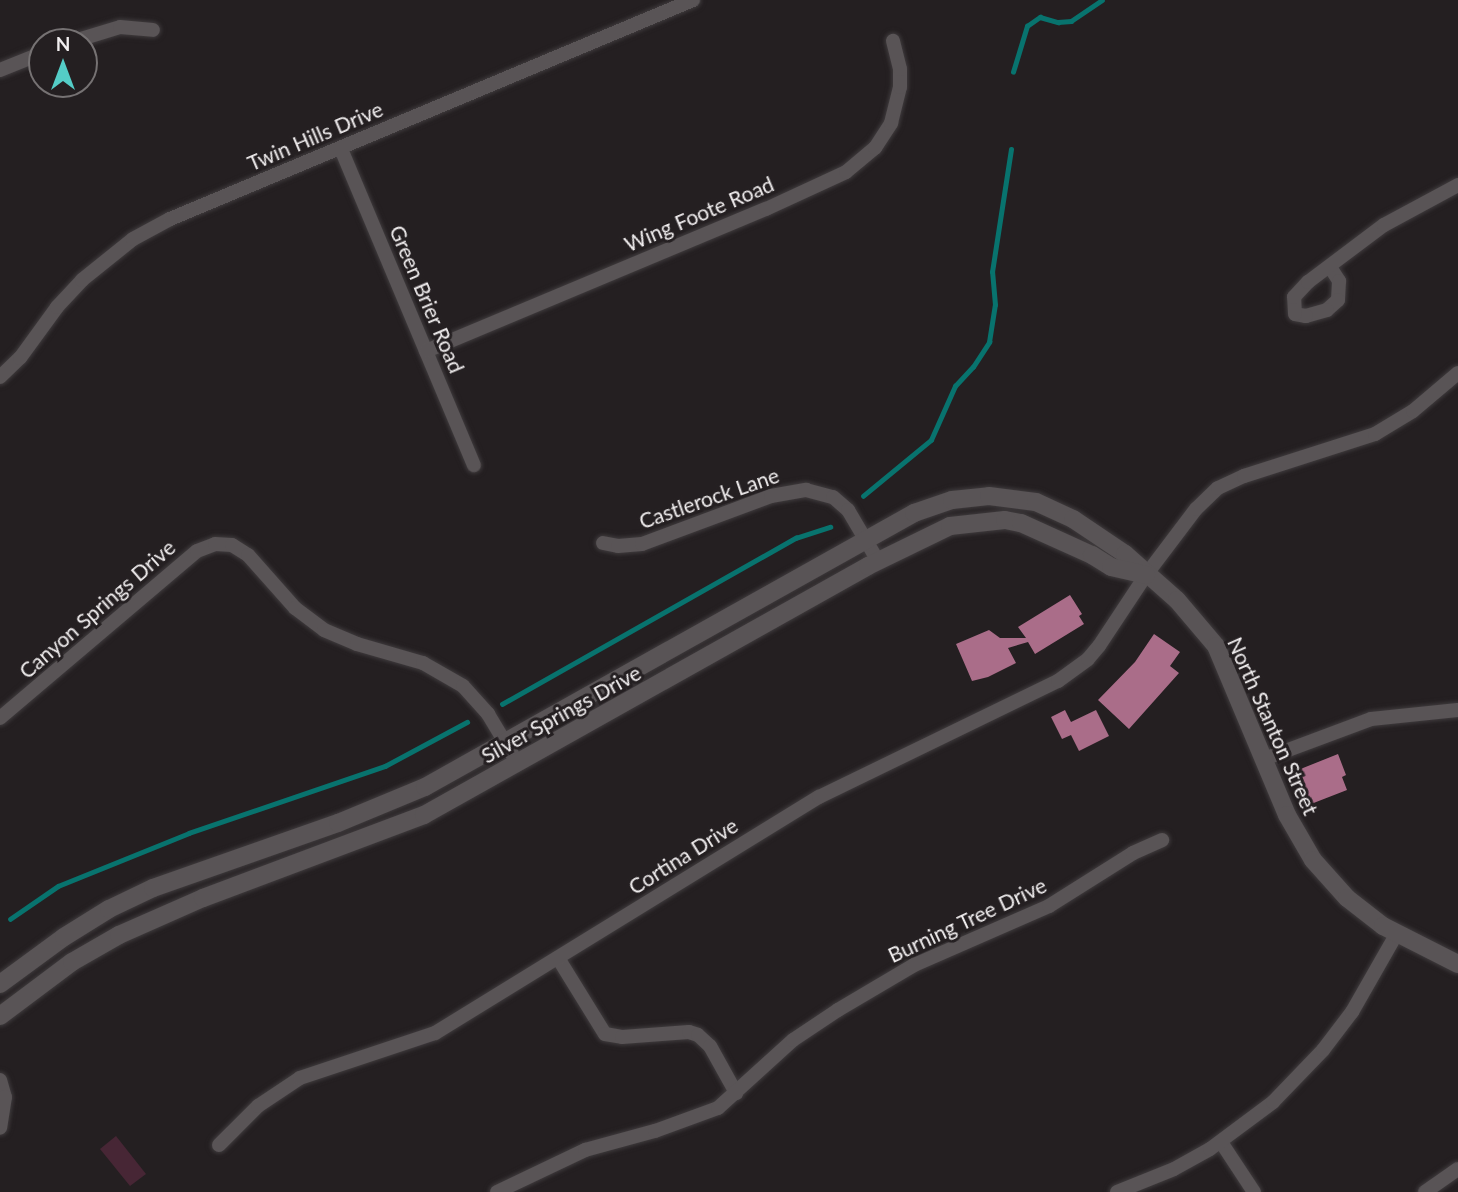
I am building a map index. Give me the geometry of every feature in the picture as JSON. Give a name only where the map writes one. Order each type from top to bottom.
[{"type":"street","name":"Twin Hills Drive","points":[[0,377],[20,358],[57,307],[82,280],[133,239],[170,219],[693,0]]},
{"type":"street","points":[[98,34],[120,27],[153,30]]},
{"type":"street","name":"Wing Foote Road","points":[[426,351],[766,209],[846,172],[875,148],[891,123],[900,87],[900,69],[893,41]]},
{"type":"street","points":[[0,70],[28,59]]},
{"type":"street","name":"Green Brier Road","points":[[341,149],[474,465]]},
{"type":"street","points":[[1330,267],[1384,225],[1458,185]]},
{"type":"street","name":"Cortina Drive","points":[[219,1145],[258,1106],[283,1088],[318,1070],[435,1033],[819,797],[1058,681],[1088,659],[1100,646],[1146,575],[1196,509],[1218,488],[1244,476],[1375,434],[1413,411],[1458,373]]},
{"type":"street","name":"Castlerock Lane","points":[[603,543],[618,546],[642,544],[796,490],[816,491],[839,501],[867,538],[878,561]]},
{"type":"street","name":"North Stanton Street","points":[[1004,497],[1036,502],[1073,519],[1125,554],[1177,600],[1216,646],[1287,815],[1313,860],[1347,898],[1397,933],[1458,964]]},
{"type":"street","name":"Silver Springs Drive","points":[[0,984],[64,937],[142,893],[392,801],[463,767],[914,513],[952,500],[1004,497]]},
{"type":"street","name":"Silver Springs Drive","points":[[0,1016],[72,962],[119,934],[203,898],[424,815],[878,561],[950,526],[1005,520],[1044,531],[1111,567],[1146,575]]},
{"type":"street","name":"Canyon Springs Drive","points":[[0,718],[197,551],[215,544],[232,545],[248,555],[295,608],[324,630],[358,645],[422,663],[447,675],[472,695],[518,764]]},
{"type":"street","points":[[1264,759],[1371,719],[1458,710]]},
{"type":"street","name":"Burning Tree Drive","points":[[497,1192],[585,1150],[708,1113],[736,1093],[804,1032],[838,1010],[933,956],[1049,906],[1133,853],[1162,840]]},
{"type":"street","points":[[1117,1192],[1174,1169],[1221,1142],[1273,1102],[1323,1050],[1352,1012],[1397,933]]},
{"type":"street","points":[[558,958],[598,1028],[605,1034],[622,1037],[689,1032],[698,1035],[710,1046],[736,1093]]},
{"type":"street","points":[[0,1080],[5,1097],[0,1128]]},
{"type":"street","points":[[1221,1142],[1254,1192]]},
{"type":"street","points":[[1425,1192],[1458,1169]]},
{"type":"shaded area","points":[[116,1136],[146,1174],[130,1186],[100,1149]]},
{"type":"building","points":[[1070,595],[1082,614],[1079,616],[1084,624],[1035,654],[1028,642],[1008,648],[1016,663],[988,677],[972,681],[956,644],[989,630],[1000,638],[1026,638],[1018,627]]},
{"type":"building","points":[[1154,634],[1180,652],[1170,666],[1179,673],[1129,729],[1098,700],[1135,662]]},
{"type":"building","points":[[1065,710],[1071,722],[1096,710],[1109,736],[1079,751],[1071,735],[1062,739],[1051,717]]},
{"type":"building","points":[[1338,754],[1346,775],[1342,777],[1347,790],[1311,804],[1298,770]]},
{"type":"waterway","points":[[1013,72],[1027,26],[1040,17],[1058,22],[1071,21],[1102,0]]},
{"type":"waterway","points":[[863,496],[931,440],[955,386],[973,367],[989,342],[995,305],[992,272],[1011,149]]},
{"type":"waterway","points":[[502,704],[796,538],[830,527]]},
{"type":"waterway","points":[[10,919],[58,886],[189,833],[385,766],[467,722]]}]
